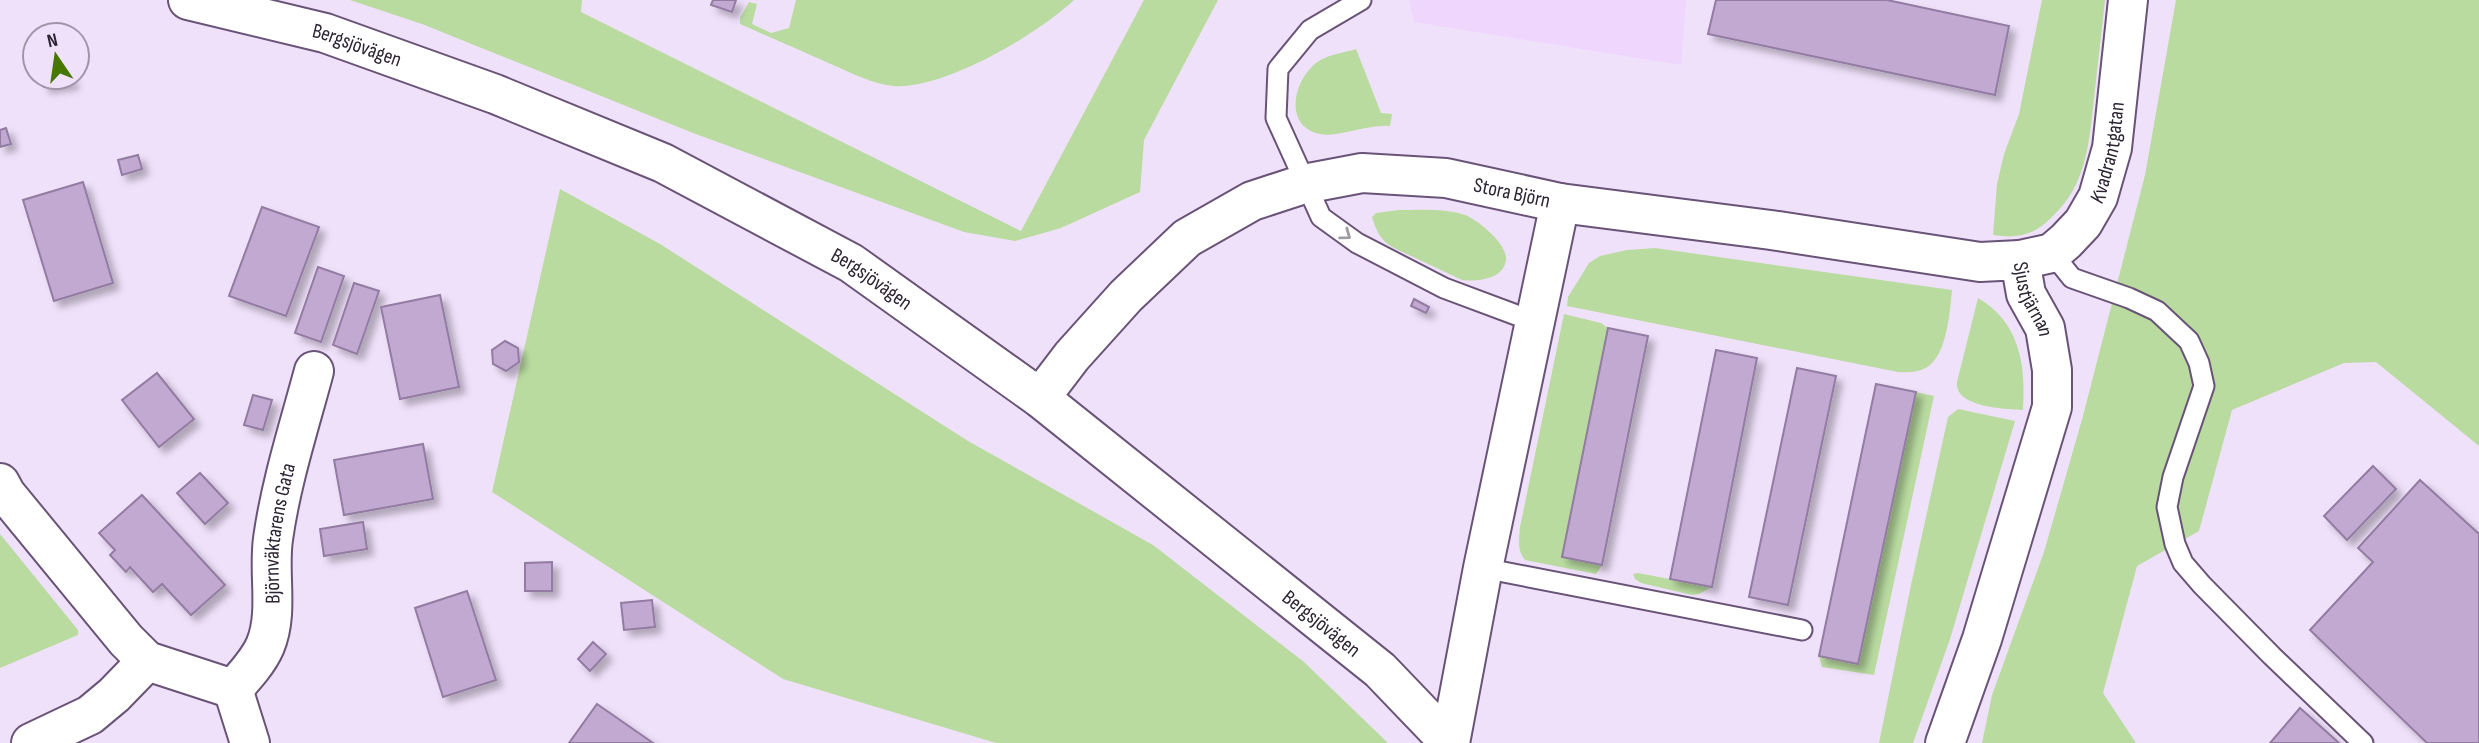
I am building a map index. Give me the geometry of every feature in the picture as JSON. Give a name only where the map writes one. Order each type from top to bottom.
[{"type":"street","name":"Bergsjövägen","points":[[188,0],[325,33],[495,94],[663,163],[851,263],[1040,398],[1380,670],[1450,743]]},
{"type":"street","name":"Kvadrantgatan","points":[[2036,256],[2083,223],[2098,197],[2112,148],[2127,0]]},
{"type":"street","name":"Stora Björn","points":[[1040,398],[1072,356],[1126,296],[1188,238],[1252,201],[1304,184],[1362,173],[1446,178],[1560,202],[1483,568],[1450,743]]},
{"type":"street","name":"Sjustjärnan","points":[[1560,202],[1771,230],[1980,262],[2036,256],[2026,294],[2045,328],[2052,370],[2052,407],[1982,639],[1945,743]]},
{"type":"street","name":"Björnväktarens Gata","points":[[233,689],[245,677],[264,648],[269,632],[273,539],[287,469],[314,371]]},
{"type":"street","points":[[0,483],[6,494],[125,640],[147,661],[233,689],[250,743]]},
{"type":"street","points":[[31,743],[90,715],[147,661]]},
{"type":"lane","points":[[1361,0],[1310,30],[1278,69],[1276,118],[1321,217],[1357,243],[1444,288],[1535,322]]},
{"type":"lane","name":"Sjustjärnan","points":[[2036,256],[2072,278],[2157,311],[2189,341],[2199,363],[2204,386],[2173,477],[2167,507],[2175,544],[2183,563],[2272,656],[2363,743]]},
{"type":"lane","points":[[1483,568],[1802,630]]},
{"type":"shaded area","points":[[1409,0],[1686,0],[1681,65],[1414,22]]},
{"type":"green space","points":[[350,0],[582,0],[581,12],[1021,231],[1144,0],[1218,0],[1144,140],[1140,192],[1061,228],[1015,241],[964,232],[693,133],[422,24]]},
{"type":"green space","points":[[796,0],[1074,0],[1038,28],[963,70],[914,85],[893,86],[862,78],[740,24],[740,18],[749,2],[757,4],[752,24],[771,33],[789,28]]},
{"type":"green space","points":[[2042,0],[2105,0],[2085,159],[2073,190],[2051,218],[2032,232],[2010,236],[1993,235],[1997,184],[2004,154],[2019,114]]},
{"type":"green space","points":[[2176,0],[2479,0],[2479,446],[2376,362],[2344,363],[2232,410],[2199,531],[2137,566],[2103,693],[2136,743],[1982,743],[1992,695],[2044,552],[2083,416],[2145,175]]},
{"type":"green space","points":[[1356,49],[1381,113],[1392,114],[1390,126],[1327,135],[1308,129],[1296,112],[1298,89],[1303,78],[1319,61]]},
{"type":"green space","points":[[560,189],[660,244],[968,441],[1153,545],[1304,662],[1388,743],[996,743],[783,679],[492,492]]},
{"type":"green space","points":[[1441,210],[1465,215],[1484,227],[1501,246],[1505,252],[1505,265],[1490,278],[1462,280],[1394,248],[1380,235],[1372,217],[1376,213]]},
{"type":"green space","points":[[1655,248],[1952,290],[1944,341],[1936,359],[1930,365],[1915,372],[1898,372],[1567,306],[1568,297],[1589,263],[1600,256]]},
{"type":"green space","points":[[1978,298],[2003,319],[2017,346],[2023,377],[2023,410],[1972,402],[1958,390],[1957,382]]},
{"type":"green space","points":[[1564,314],[1601,323],[1608,328],[1562,557],[1602,565],[1596,574],[1525,560],[1519,545],[1520,527]]},
{"type":"green space","points":[[1916,392],[1934,396],[1874,675],[1822,667],[1819,656],[1858,664]]},
{"type":"green space","points":[[1958,409],[2015,421],[1950,639],[1913,743],[1879,743],[1948,417]]},
{"type":"green space","points":[[0,534],[78,630],[78,635],[0,668]]},
{"type":"green space","points":[[1633,574],[1712,587],[1692,595],[1641,583]]},
{"type":"building","points":[[713,0],[736,0],[732,12],[711,5]]},
{"type":"building","points":[[1716,0],[1887,0],[2009,26],[1995,95],[1708,34]]},
{"type":"building","points":[[6,128],[11,144],[0,147],[0,130]]},
{"type":"building","points":[[138,155],[142,169],[122,175],[118,160]]},
{"type":"building","points":[[83,182],[113,283],[54,301],[23,200]]},
{"type":"building","points":[[262,207],[319,227],[286,316],[229,296]]},
{"type":"building","points":[[318,267],[344,276],[321,342],[295,333]]},
{"type":"building","points":[[354,283],[379,291],[357,354],[333,345]]},
{"type":"building","points":[[440,295],[459,387],[400,399],[381,307]]},
{"type":"building","points":[[1414,299],[1429,307],[1426,313],[1411,306]]},
{"type":"building","points":[[1608,328],[1648,336],[1602,565],[1562,557]]},
{"type":"building","points":[[505,341],[518,348],[519,362],[506,371],[493,364],[492,350]]},
{"type":"building","points":[[1716,350],[1757,358],[1712,587],[1670,579]]},
{"type":"building","points":[[1797,368],[1836,376],[1788,605],[1749,597]]},
{"type":"building","points":[[157,373],[194,419],[159,447],[122,400]]},
{"type":"building","points":[[1876,384],[1916,392],[1858,664],[1819,656]]},
{"type":"building","points":[[253,395],[272,400],[263,430],[244,425]]},
{"type":"building","points":[[423,444],[433,499],[344,515],[334,460]]},
{"type":"building","points":[[2373,466],[2396,489],[2347,540],[2324,516]]},
{"type":"building","points":[[200,473],[228,503],[205,524],[177,493]]},
{"type":"building","points":[[2420,480],[2479,534],[2479,743],[2427,743],[2310,630],[2373,562],[2358,548]]},
{"type":"building","points":[[142,495],[225,585],[191,615],[162,584],[153,592],[130,567],[126,572],[110,555],[115,550],[99,533]]},
{"type":"building","points":[[363,522],[367,549],[324,556],[320,529]]},
{"type":"building","points":[[552,562],[552,591],[525,591],[525,563]]},
{"type":"building","points":[[467,591],[496,680],[443,697],[415,608]]},
{"type":"building","points":[[652,600],[655,627],[624,630],[621,603]]},
{"type":"building","points":[[593,642],[606,654],[590,671],[578,659]]},
{"type":"building","points":[[597,704],[653,743],[569,743]]},
{"type":"building","points":[[2300,708],[2339,743],[2270,743]]}]
